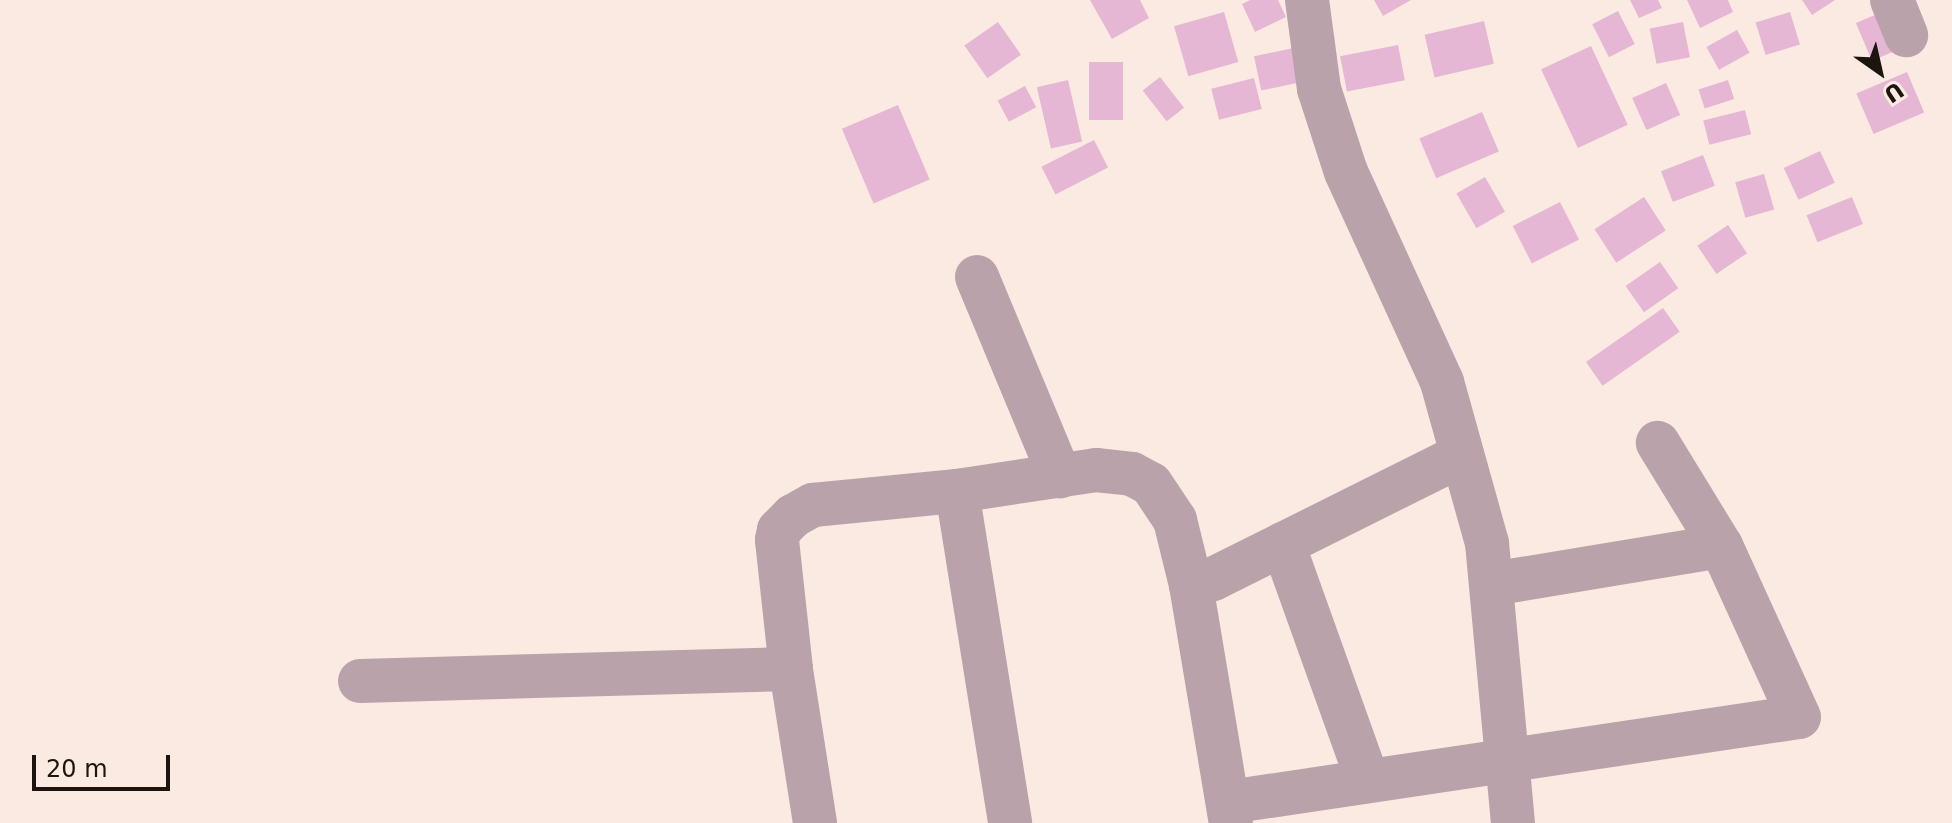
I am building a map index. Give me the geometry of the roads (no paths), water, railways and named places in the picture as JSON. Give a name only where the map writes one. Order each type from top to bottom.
[{"type":"street","points":[[1307,0],[1319,89],[1346,172],[1442,382],[1487,543],[1513,823]]},
{"type":"street","points":[[977,277],[1060,476]]},
{"type":"street","points":[[815,823],[791,669],[777,540],[786,522],[813,505],[957,491],[1096,470],[1132,474],[1151,484],[1175,520],[1191,585],[1230,812],[1367,779],[1799,717],[1721,546],[1658,443]]},
{"type":"street","points":[[1191,585],[1213,579],[1462,455]]},
{"type":"street","points":[[957,491],[1010,823]]},
{"type":"street","points":[[1283,544],[1367,779]]},
{"type":"street","points":[[1492,584],[1721,546]]},
{"type":"street","points":[[360,681],[791,669]]}]
